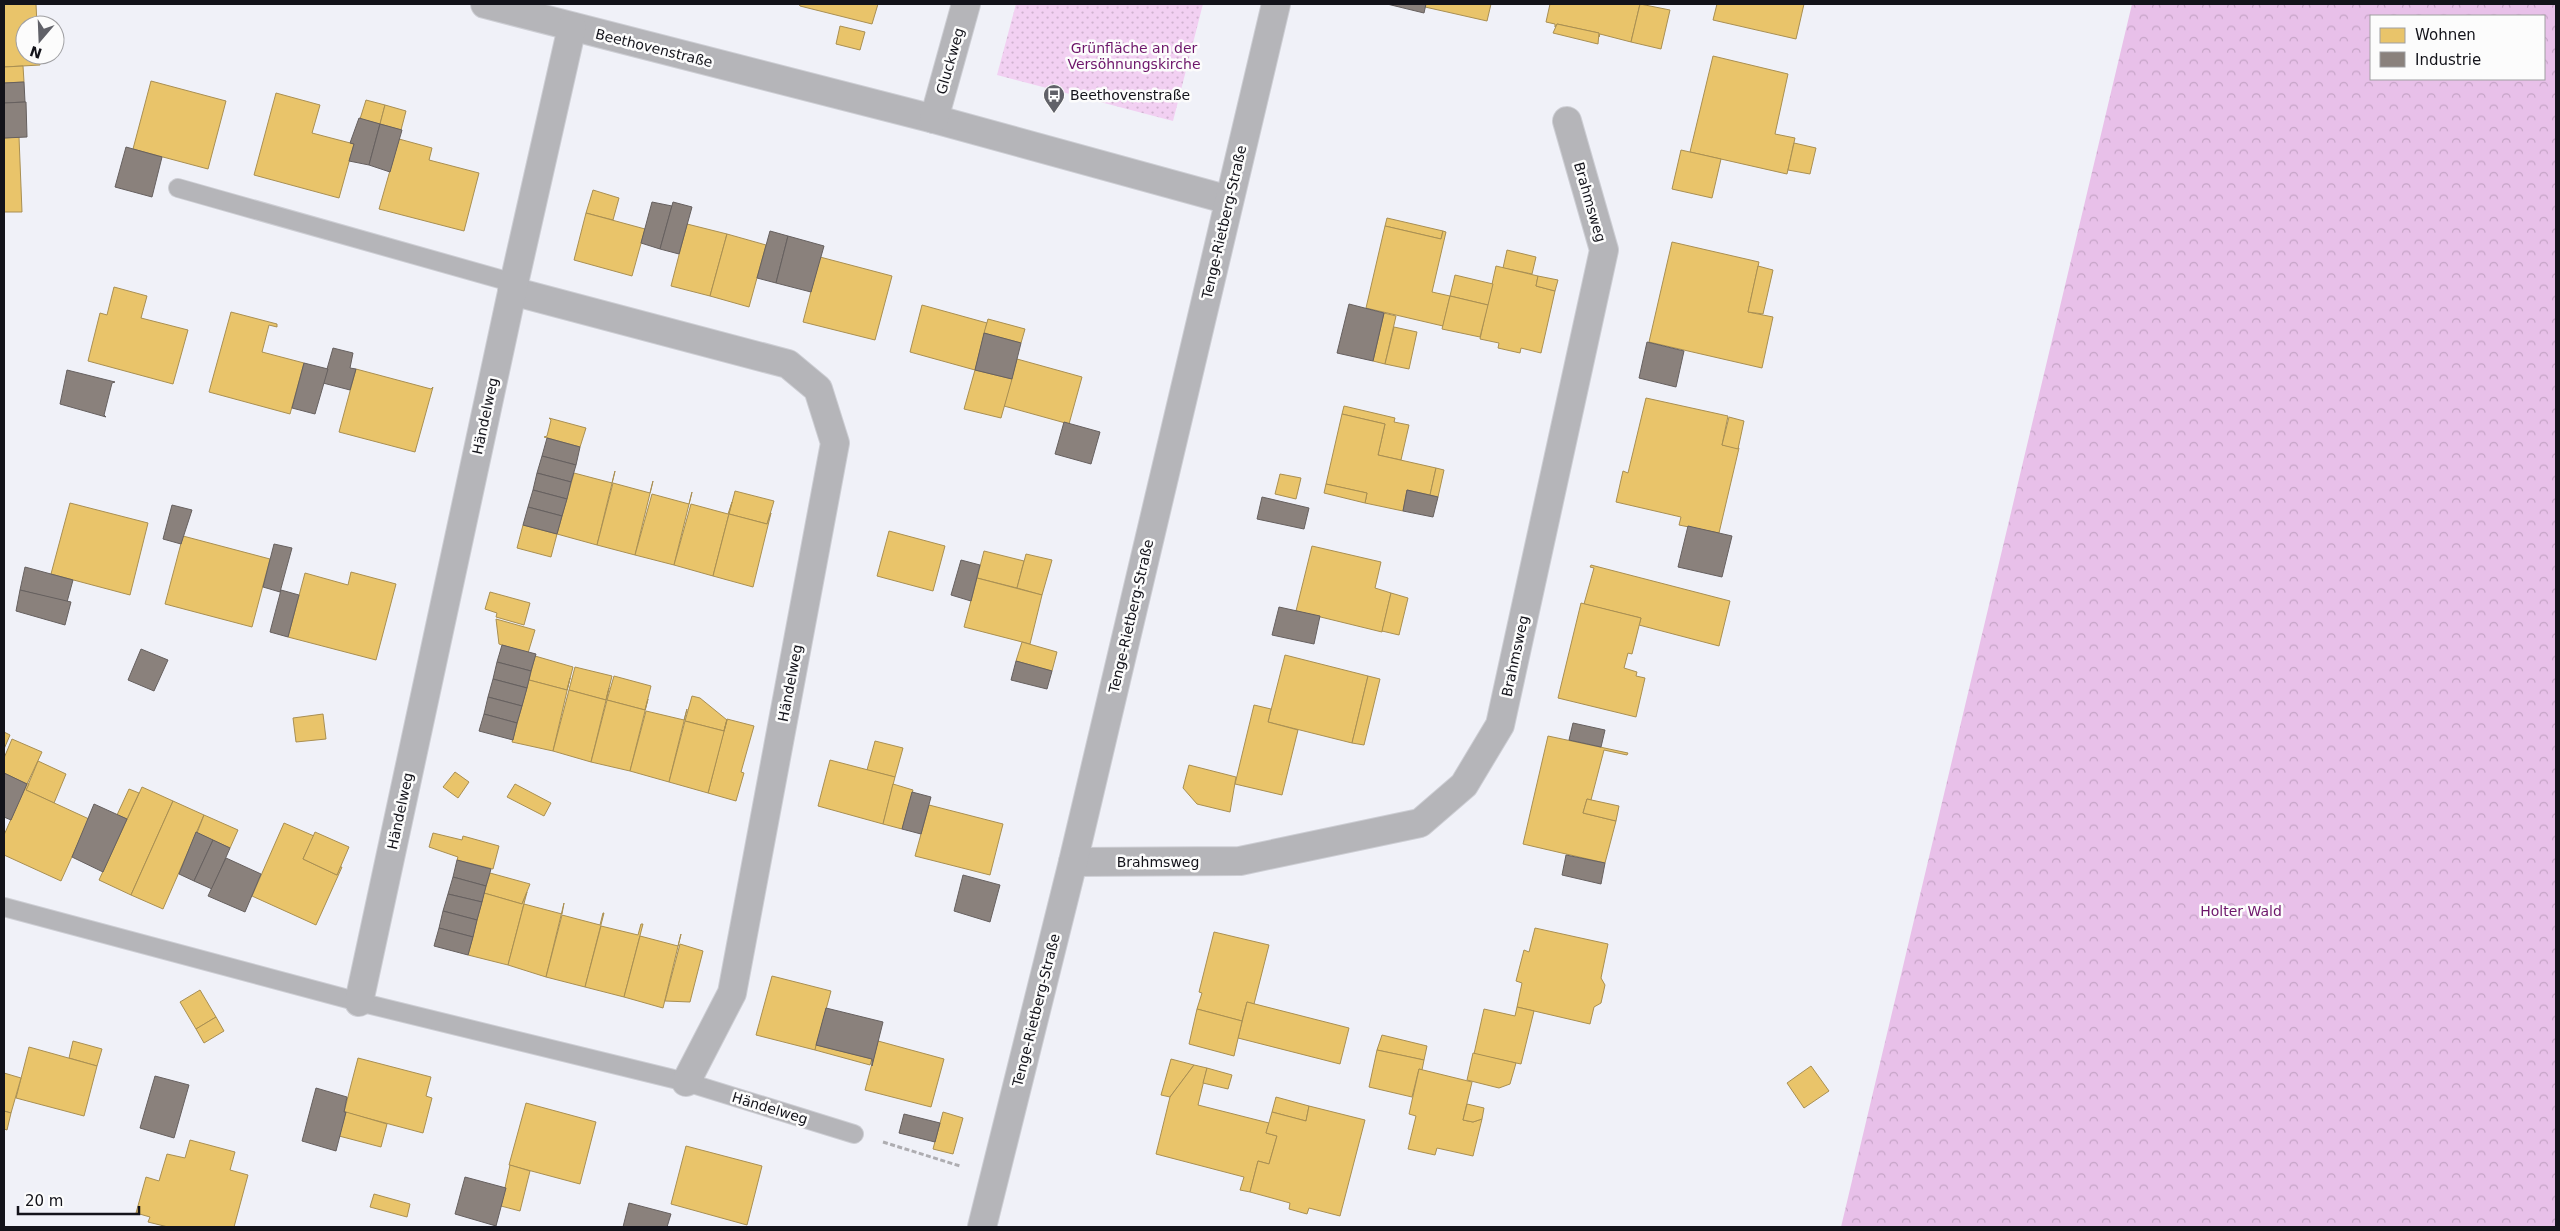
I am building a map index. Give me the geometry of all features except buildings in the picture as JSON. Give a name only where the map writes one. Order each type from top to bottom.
[{"type":"street","name":"Beethovenstraße","points":[[485,4],[934,119],[1229,200]]},
{"type":"street","name":"Gluckweg","points":[[934,119],[966,4]]},
{"type":"street","name":"Tenge-Rietberg-Straße","points":[[982,1227],[1073,862],[1276,4]]},
{"type":"street","name":"Händelweg","points":[[359,1002],[513,287],[572,27]]},
{"type":"street","name":"Brahmsweg","points":[[1073,862],[1240,861],[1420,823],[1464,785],[1500,724],[1604,250],[1567,121]]},
{"type":"street","name":"Händelweg","points":[[513,287],[788,364],[818,389],[835,443],[732,993],[686,1082]]},
{"type":"lane","points":[[178,188],[513,287]]},
{"type":"lane","points":[[4,907],[359,1002]]},
{"type":"lane","name":"Händelweg","points":[[359,1002],[686,1082],[854,1134]]},
{"type":"path","points":[[854,1134],[994,1176]]},
{"type":"green space","name":"Grünfläche an der Versöhnungskirche","points":[[1016,4],[1203,4],[1173,121],[997,75]]},
{"type":"green space","name":"Holter Wald","points":[[2132,4],[2556,4],[2556,1227],[1841,1227]]},
{"type":"place","name":"Beethovenstraße","points":[[1054,114]]}]
